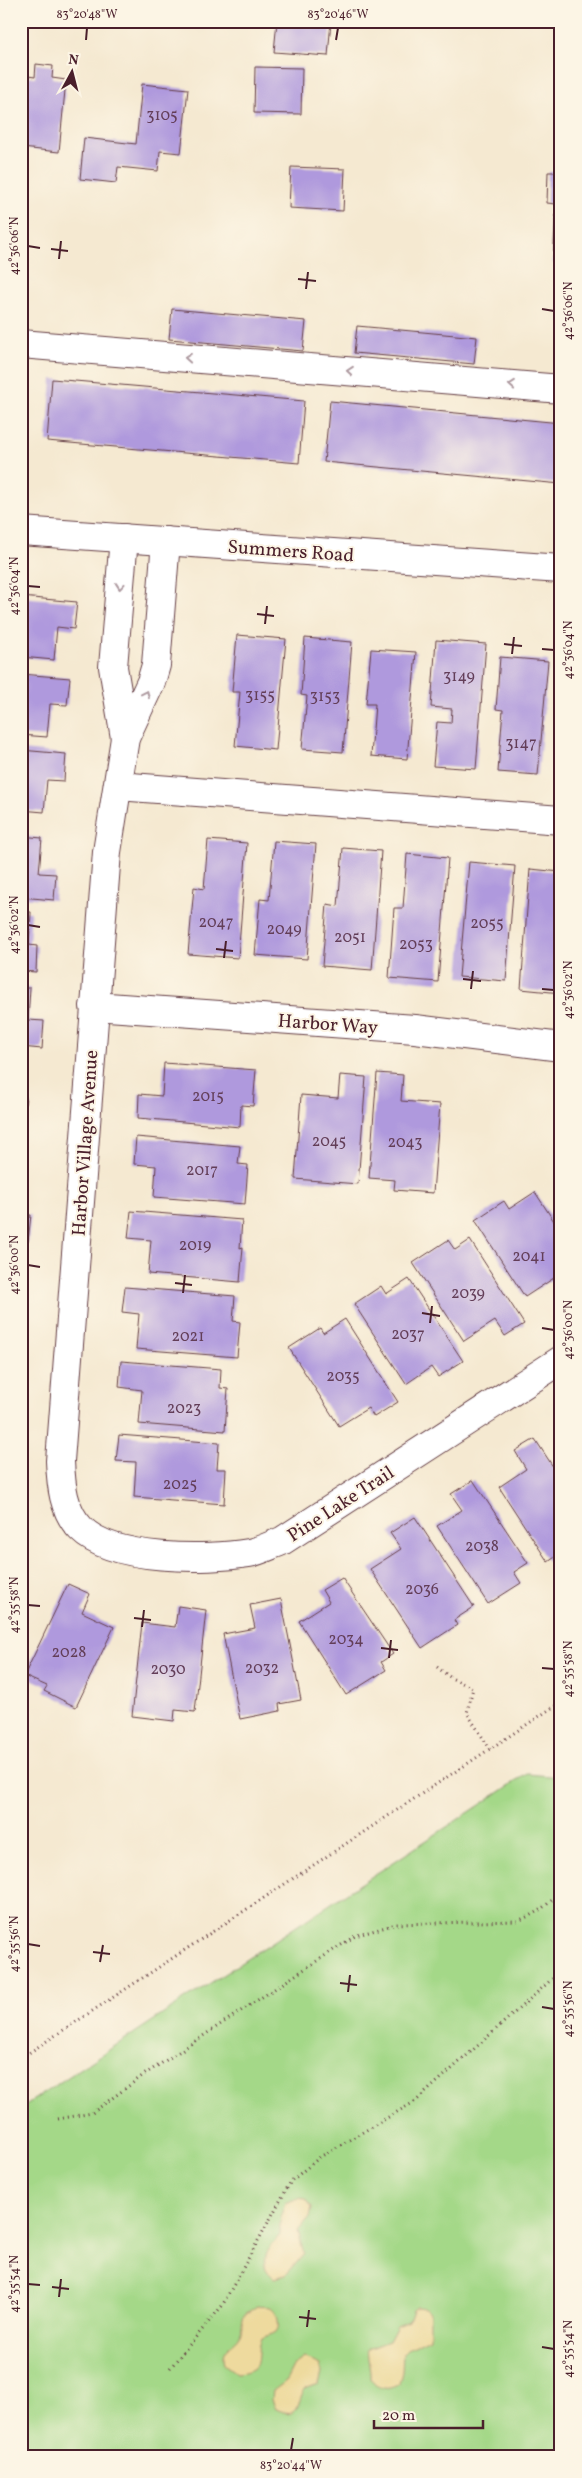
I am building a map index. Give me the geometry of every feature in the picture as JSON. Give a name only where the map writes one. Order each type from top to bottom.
[{"type":"street","points":[[21,344],[561,389]]},
{"type":"street","name":"Summers Road","points":[[21,531],[561,569]]},
{"type":"street","name":"Harbor Village Avenue","points":[[124,538],[113,667],[125,738]]},
{"type":"street","name":"Harbor Village Avenue","points":[[93,1538],[80,1528],[70,1511],[62,1488],[60,1461],[107,852],[125,738],[151,682],[156,665],[166,541]]},
{"type":"street","points":[[118,786],[561,820]]},
{"type":"street","name":"Harbor Way","points":[[94,1006],[415,1030],[561,1047]]},
{"type":"street","name":"Pine Lake Trail","points":[[93,1538],[124,1550],[163,1556],[206,1558],[252,1552],[282,1541],[561,1360]]},
{"type":"path","points":[[437,1667],[451,1678],[473,1688],[467,1713],[490,1749]]},
{"type":"path","points":[[21,2058],[561,1702]]},
{"type":"path","points":[[58,2119],[92,2113],[144,2074],[355,1936],[396,1924],[517,1921],[532,1916],[546,1908],[561,1891]]},
{"type":"path","points":[[170,2368],[222,2306],[291,2181],[320,2157],[416,2101],[561,1971]]},
{"type":"green space","points":[[527,1774],[561,1777],[561,2457],[21,2457],[21,2108]]},
{"type":"sand","points":[[298,2198],[306,2199],[312,2207],[310,2217],[298,2231],[304,2254],[286,2275],[274,2278],[266,2270],[266,2254],[280,2235],[280,2221],[286,2203]]},
{"type":"sand","points":[[257,2306],[270,2307],[275,2311],[278,2318],[278,2329],[276,2332],[261,2338],[255,2366],[246,2372],[236,2373],[224,2364],[225,2350],[240,2334],[245,2314]]},
{"type":"sand","points":[[417,2307],[425,2308],[430,2312],[430,2338],[407,2349],[403,2353],[399,2384],[391,2388],[379,2387],[370,2378],[368,2349],[389,2341],[397,2326],[409,2321],[413,2310]]},
{"type":"sand","points":[[304,2358],[320,2365],[322,2372],[319,2384],[305,2389],[294,2411],[284,2412],[276,2409],[272,2400],[273,2391],[286,2381],[294,2365]]},
{"type":"building","points":[[277,21],[331,21],[328,56],[274,52]]},
{"type":"building","points":[[36,64],[53,66],[52,78],[66,80],[59,152],[22,148],[25,121],[21,120],[21,75],[35,77]]},
{"type":"building","points":[[255,67],[302,68],[301,114],[254,113]]},
{"type":"building","points":[[142,84],[188,89],[181,153],[160,151],[158,171],[118,167],[116,183],[80,179],[84,138],[136,144]]},
{"type":"building","points":[[291,167],[345,169],[343,211],[289,208]]},
{"type":"building","points":[[548,172],[561,172],[561,264],[553,263],[556,204],[547,203]]},
{"type":"building","points":[[172,309],[306,321],[303,351],[169,339]]},
{"type":"building","points":[[357,326],[477,337],[474,364],[354,353]]},
{"type":"building","points":[[52,379],[304,401],[299,463],[47,441]]},
{"type":"building","points":[[330,401],[561,423],[561,484],[324,462]]},
{"type":"building","points":[[21,597],[77,602],[74,629],[57,627],[54,660],[21,657]]},
{"type":"building","points":[[237,635],[286,639],[276,750],[235,746],[240,692],[232,692]]},
{"type":"building","points":[[305,638],[352,642],[343,752],[302,749],[307,696],[301,695]]},
{"type":"building","points":[[436,640],[486,644],[476,769],[433,766],[437,722],[451,723],[452,709],[431,707]]},
{"type":"building","points":[[371,649],[416,652],[407,759],[371,756],[375,704],[366,704]]},
{"type":"building","points":[[500,657],[548,661],[538,775],[498,772],[503,710],[496,709]]},
{"type":"building","points":[[559,665],[561,665],[561,718],[555,718]]},
{"type":"building","points":[[21,674],[70,678],[67,705],[50,704],[47,737],[21,735]]},
{"type":"building","points":[[559,744],[561,744],[561,772],[557,772]]},
{"type":"building","points":[[21,750],[66,754],[64,781],[47,780],[44,812],[21,810]]},
{"type":"building","points":[[21,836],[42,838],[39,873],[56,874],[54,900],[21,897]]},
{"type":"building","points":[[208,840],[247,843],[238,958],[188,954],[194,887],[204,889]]},
{"type":"building","points":[[274,841],[316,844],[307,959],[255,955],[260,899],[269,900]]},
{"type":"building","points":[[343,848],[381,851],[372,970],[322,966],[327,904],[338,906]]},
{"type":"building","points":[[407,854],[448,858],[438,982],[389,978],[394,908],[403,908]]},
{"type":"building","points":[[469,862],[515,866],[506,981],[459,977]]},
{"type":"building","points":[[530,869],[561,872],[561,993],[521,989]]},
{"type":"building","points":[[21,911],[31,912],[29,945],[37,946],[36,972],[21,971]]},
{"type":"building","points":[[21,988],[30,988],[28,1020],[44,1021],[42,1049],[21,1047]]},
{"type":"building","points":[[164,1063],[256,1070],[253,1106],[241,1105],[240,1127],[138,1118],[139,1094],[162,1096]]},
{"type":"building","points":[[377,1073],[403,1075],[401,1101],[440,1104],[433,1193],[394,1190],[395,1180],[369,1178]]},
{"type":"building","points":[[340,1075],[366,1077],[358,1184],[295,1179],[301,1095],[338,1098]]},
{"type":"building","points":[[21,1097],[26,1097],[23,1123],[21,1123]]},
{"type":"building","points":[[136,1137],[240,1146],[238,1164],[248,1165],[245,1204],[154,1197],[156,1166],[134,1164]]},
{"type":"building","points":[[535,1192],[561,1232],[561,1285],[554,1278],[525,1297],[475,1220],[504,1201],[509,1209]]},
{"type":"building","points":[[131,1211],[242,1220],[240,1248],[243,1247],[240,1282],[148,1274],[151,1240],[128,1238]]},
{"type":"building","points":[[21,1215],[31,1215],[28,1242],[21,1242]]},
{"type":"building","points":[[448,1240],[455,1250],[470,1240],[524,1324],[505,1336],[495,1321],[464,1341],[413,1263]]},
{"type":"building","points":[[409,1279],[463,1361],[438,1377],[431,1367],[406,1384],[354,1304],[381,1286],[386,1294]]},
{"type":"building","points":[[125,1287],[235,1296],[233,1321],[240,1322],[237,1357],[136,1349],[139,1314],[122,1312]]},
{"type":"building","points":[[345,1319],[398,1402],[374,1417],[368,1408],[339,1426],[289,1348],[320,1328],[323,1333]]},
{"type":"building","points":[[121,1361],[221,1369],[220,1388],[228,1389],[225,1431],[139,1424],[142,1390],[119,1387]]},
{"type":"building","points":[[119,1435],[219,1443],[217,1469],[226,1469],[224,1504],[134,1497],[136,1462],[116,1461]]},
{"type":"building","points":[[535,1439],[561,1479],[561,1553],[548,1562],[499,1487],[526,1469],[515,1451]]},
{"type":"building","points":[[473,1480],[528,1563],[514,1572],[521,1583],[488,1604],[437,1526],[462,1510],[451,1494]]},
{"type":"building","points":[[415,1517],[474,1607],[454,1620],[457,1625],[422,1648],[370,1569],[401,1549],[390,1533]]},
{"type":"building","points":[[342,1578],[393,1654],[381,1662],[386,1670],[346,1695],[299,1621],[329,1602],[322,1590]]},
{"type":"building","points":[[68,1584],[90,1594],[82,1612],[114,1627],[76,1707],[44,1691],[47,1686],[24,1676]]},
{"type":"building","points":[[281,1599],[301,1700],[279,1704],[280,1711],[240,1719],[223,1634],[255,1628],[250,1605]]},
{"type":"building","points":[[178,1606],[206,1610],[195,1712],[175,1710],[174,1721],[132,1716],[142,1623],[175,1627]]}]
